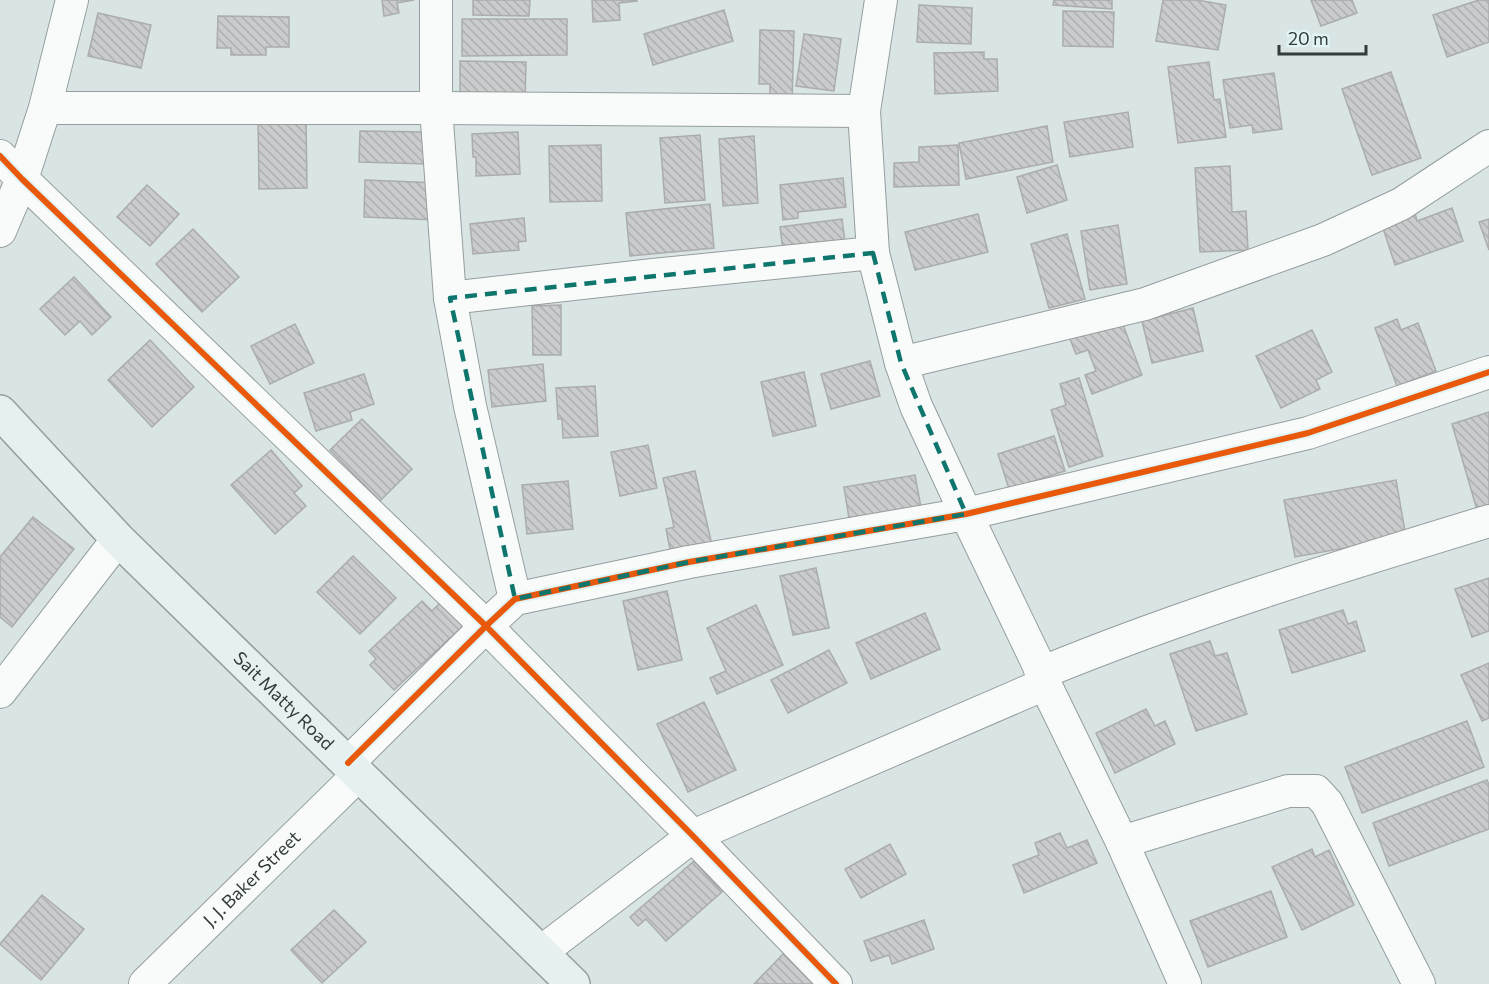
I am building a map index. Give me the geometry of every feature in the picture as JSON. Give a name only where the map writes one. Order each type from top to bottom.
[{"type":"street","points":[[0,231],[22,179],[45,108],[72,0]]},
{"type":"street","points":[[436,0],[436,108],[450,298],[470,406],[515,599],[689,562],[966,514],[1308,433],[1489,372]]},
{"type":"street","points":[[881,0],[864,111],[873,253],[901,363],[916,406],[1122,842],[1185,984]]},
{"type":"street","points":[[45,108],[864,111]]},
{"type":"street","points":[[901,363],[1145,304],[1323,240],[1401,204],[1489,146]]},
{"type":"street","points":[[0,156],[486,626],[836,984]]},
{"type":"street","points":[[450,298],[873,253]]},
{"type":"street","name":"Sait Matty Road","points":[[0,412],[118,539],[573,984]]},
{"type":"street","points":[[540,952],[693,836],[1043,678],[1094,651],[1317,574],[1489,521]]},
{"type":"street","points":[[0,692],[118,539]]},
{"type":"street","name":"J. J. Baker Street","points":[[145,984],[354,769],[486,626],[515,599]]},
{"type":"street","points":[[1122,842],[1288,791],[1316,790],[1327,803],[1419,984]]},
{"type":"highlighted area","points":[[873,253],[901,363],[966,514],[689,562],[515,599],[450,298]]},
{"type":"building","points":[[382,0],[414,0],[397,3],[399,13],[384,16]]},
{"type":"building","points":[[473,0],[530,0],[529,16],[473,15]]},
{"type":"building","points":[[592,0],[637,1],[619,3],[620,20],[593,22]]},
{"type":"building","points":[[1054,0],[1112,0],[1112,9],[1053,5]]},
{"type":"building","points":[[1163,0],[1197,0],[1226,5],[1218,50],[1156,41]]},
{"type":"building","points":[[1311,0],[1352,0],[1357,13],[1321,26]]},
{"type":"building","points":[[1479,0],[1489,0],[1489,42],[1447,57],[1433,15]]},
{"type":"building","points":[[919,5],[972,8],[971,44],[917,42]]},
{"type":"building","points":[[724,10],[733,41],[653,65],[644,34]]},
{"type":"building","points":[[1063,11],[1114,12],[1113,47],[1063,46]]},
{"type":"building","points":[[98,13],[151,25],[141,68],[88,56]]},
{"type":"building","points":[[218,16],[289,17],[289,47],[266,47],[266,55],[231,55],[231,48],[217,48]]},
{"type":"building","points":[[462,19],[567,19],[567,55],[462,56]]},
{"type":"building","points":[[760,30],[794,31],[792,104],[770,103],[770,84],[759,84]]},
{"type":"building","points":[[804,34],[841,39],[834,91],[796,86]]},
{"type":"building","points":[[984,52],[984,59],[997,59],[998,91],[935,94],[934,53]]},
{"type":"building","points":[[460,61],[526,62],[525,105],[460,105]]},
{"type":"building","points":[[1209,62],[1214,100],[1220,99],[1226,137],[1178,143],[1168,67]]},
{"type":"building","points":[[1391,72],[1421,158],[1372,175],[1342,89]]},
{"type":"building","points":[[1274,73],[1282,129],[1253,133],[1252,125],[1230,128],[1223,80]]},
{"type":"building","points":[[1128,112],[1133,147],[1070,157],[1064,122]]},
{"type":"building","points":[[258,117],[306,117],[307,188],[259,189]]},
{"type":"building","points":[[1047,126],[1053,162],[966,179],[959,143]]},
{"type":"building","points":[[360,131],[428,132],[427,164],[359,162]]},
{"type":"building","points":[[518,132],[520,174],[476,176],[476,157],[473,157],[472,134]]},
{"type":"building","points":[[700,135],[705,200],[665,203],[660,138]]},
{"type":"building","points":[[754,136],[758,203],[723,206],[719,139]]},
{"type":"building","points":[[601,145],[602,201],[550,202],[549,146]]},
{"type":"building","points":[[958,145],[959,185],[894,187],[894,163],[919,162],[919,147]]},
{"type":"building","points":[[1057,165],[1067,200],[1027,213],[1017,177]]},
{"type":"building","points":[[1230,166],[1232,212],[1246,211],[1248,250],[1200,252],[1195,168]]},
{"type":"building","points":[[843,178],[846,207],[798,212],[798,218],[783,220],[780,185]]},
{"type":"building","points":[[365,180],[439,183],[437,220],[364,217]]},
{"type":"building","points":[[147,185],[179,214],[150,246],[117,217]]},
{"type":"building","points":[[710,204],[714,248],[630,256],[626,213]]},
{"type":"building","points":[[1452,208],[1463,241],[1395,265],[1382,225],[1415,213],[1417,221]]},
{"type":"building","points":[[978,214],[988,252],[915,270],[905,232]]},
{"type":"building","points":[[524,218],[526,241],[518,242],[519,250],[473,254],[470,224]]},
{"type":"building","points":[[842,219],[846,250],[784,259],[780,227]]},
{"type":"building","points":[[1489,219],[1489,250],[1479,222]]},
{"type":"building","points":[[1118,225],[1127,284],[1090,290],[1081,231]]},
{"type":"building","points":[[193,229],[239,277],[202,312],[156,264]]},
{"type":"building","points":[[1067,234],[1085,299],[1049,308],[1031,244]]},
{"type":"building","points":[[74,277],[111,317],[92,335],[80,321],[65,335],[40,309]]},
{"type":"building","points":[[561,305],[561,355],[533,355],[532,306]]},
{"type":"building","points":[[1193,308],[1203,351],[1152,363],[1142,321]]},
{"type":"building","points":[[1119,314],[1142,375],[1092,394],[1085,375],[1096,371],[1088,350],[1076,354],[1068,334]]},
{"type":"building","points":[[1397,319],[1401,330],[1418,323],[1436,371],[1397,386],[1375,328]]},
{"type":"building","points":[[295,324],[314,363],[270,384],[251,346]]},
{"type":"building","points":[[1312,330],[1332,372],[1316,380],[1320,389],[1281,408],[1256,356]]},
{"type":"building","points":[[150,340],[194,387],[152,427],[108,380]]},
{"type":"building","points":[[870,361],[880,396],[831,409],[821,374]]},
{"type":"building","points":[[543,364],[546,401],[492,407],[488,370]]},
{"type":"building","points":[[804,372],[816,426],[773,436],[761,382]]},
{"type":"building","points":[[364,374],[374,404],[350,412],[352,420],[316,431],[304,393]]},
{"type":"building","points":[[1079,378],[1103,456],[1069,467],[1051,410],[1066,405],[1060,384]]},
{"type":"building","points":[[595,386],[598,436],[563,438],[562,419],[558,419],[556,388]]},
{"type":"building","points":[[1489,412],[1489,506],[1477,510],[1452,424]]},
{"type":"building","points":[[362,419],[412,469],[380,501],[330,450]]},
{"type":"building","points":[[1054,436],[1065,471],[1009,489],[998,454]]},
{"type":"building","points":[[648,445],[657,488],[620,496],[611,452]]},
{"type":"building","points":[[271,450],[302,486],[294,493],[306,506],[275,534],[231,485]]},
{"type":"building","points":[[695,471],[712,545],[671,554],[666,529],[674,527],[663,478]]},
{"type":"building","points":[[915,475],[922,513],[850,525],[844,487]]},
{"type":"building","points":[[1396,480],[1406,537],[1295,557],[1284,500]]},
{"type":"building","points":[[568,481],[573,529],[527,534],[522,485]]},
{"type":"building","points":[[33,517],[74,549],[12,627],[0,617],[0,557]]},
{"type":"building","points":[[353,556],[396,598],[360,634],[317,592]]},
{"type":"building","points":[[816,568],[829,628],[793,635],[780,576]]},
{"type":"building","points":[[1489,578],[1489,631],[1472,637],[1455,589]]},
{"type":"building","points":[[667,591],[682,660],[638,670],[623,601]]},
{"type":"building","points":[[422,601],[432,611],[441,602],[463,626],[394,690],[370,665],[376,659],[369,651]]},
{"type":"building","points":[[756,605],[783,665],[717,694],[710,678],[726,671],[707,628]]},
{"type":"building","points":[[1343,610],[1348,624],[1356,621],[1365,651],[1292,673],[1279,630]]},
{"type":"building","points":[[925,613],[940,649],[871,679],[856,643]]},
{"type":"building","points":[[1210,641],[1215,656],[1227,653],[1247,714],[1196,731],[1170,654]]},
{"type":"building","points":[[829,650],[847,683],[788,713],[771,680]]},
{"type":"building","points":[[1489,663],[1489,718],[1482,721],[1461,675]]},
{"type":"building","points":[[704,702],[736,770],[688,792],[657,724]]},
{"type":"building","points":[[1146,709],[1155,726],[1165,721],[1175,744],[1115,773],[1096,733]]},
{"type":"building","points":[[1467,721],[1484,767],[1362,813],[1345,767]]},
{"type":"building","points":[[1487,780],[1489,829],[1389,866],[1373,823]]},
{"type":"building","points":[[1060,833],[1067,848],[1087,840],[1097,863],[1024,893],[1013,865],[1039,855],[1035,843]]},
{"type":"building","points":[[890,844],[906,874],[861,898],[845,869]]},
{"type":"building","points":[[1312,849],[1315,857],[1329,850],[1354,905],[1302,930],[1272,867]]},
{"type":"building","points":[[694,861],[722,892],[666,941],[646,919],[638,926],[630,917]]},
{"type":"building","points":[[1271,891],[1287,937],[1208,967],[1190,921]]},
{"type":"building","points":[[42,895],[84,929],[41,980],[0,944]]},
{"type":"building","points":[[334,910],[366,942],[322,983],[291,950]]},
{"type":"building","points":[[924,920],[934,949],[892,964],[889,955],[871,961],[864,941]]},
{"type":"building","points":[[785,952],[817,984],[754,984]]},
{"type":"cycle path","points":[[0,156],[486,626],[836,984]]},
{"type":"cycle path","points":[[348,763],[515,599],[689,562],[966,514],[1308,433],[1489,372]]}]
